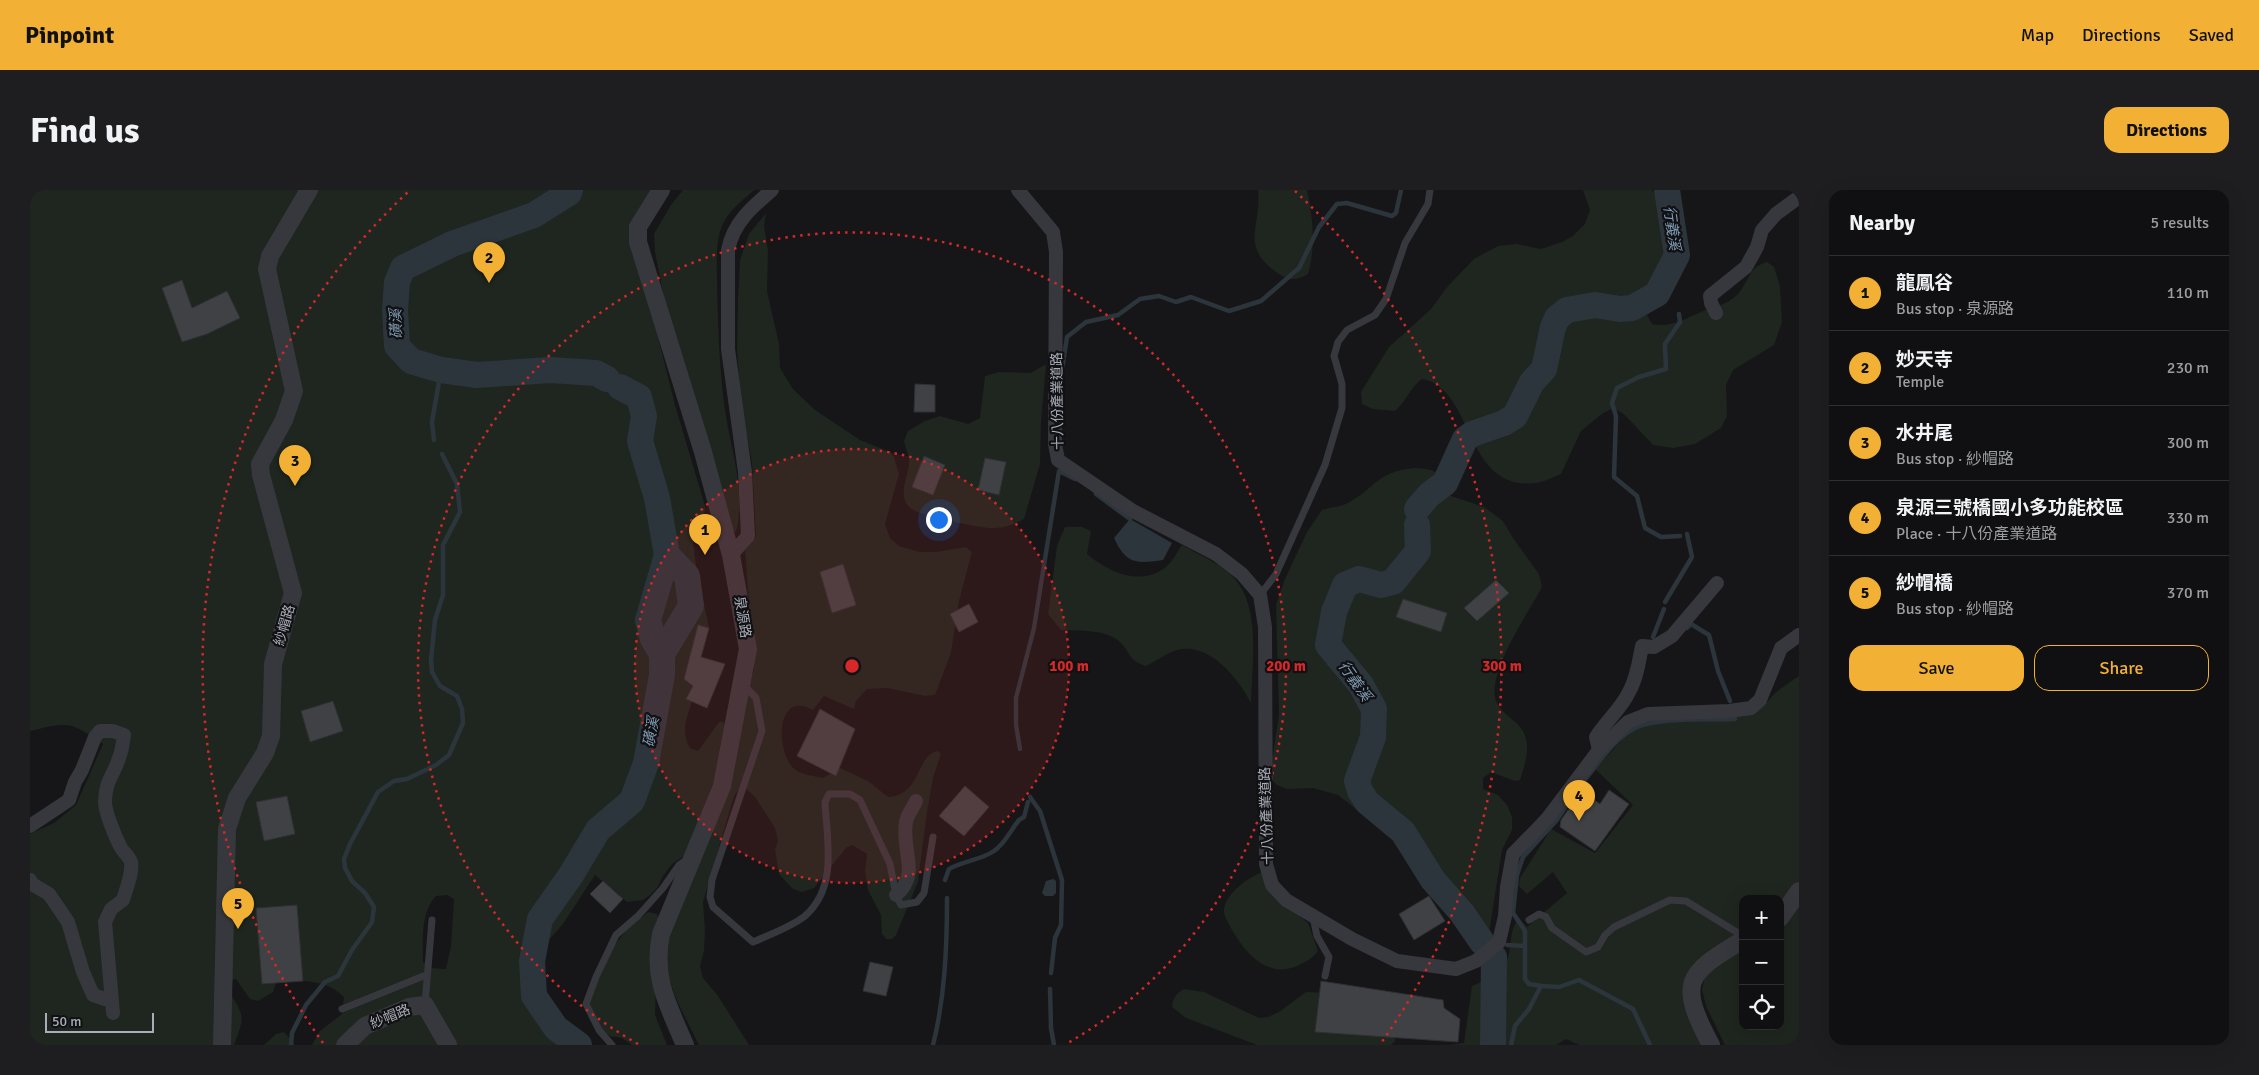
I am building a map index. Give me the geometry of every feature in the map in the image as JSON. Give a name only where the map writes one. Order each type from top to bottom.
[{"type":"street","name":"紗帽路","points":[[222,1045],[226,829],[237,798],[265,753],[271,736],[273,664],[293,593],[261,475],[260,464],[284,420],[294,391],[267,269],[270,256],[309,190]]},
{"type":"street","name":"泉源路","points":[[661,190],[638,228],[638,242],[703,452],[731,555],[742,604],[748,649],[722,786],[661,934],[657,954],[663,993],[685,1045]]},
{"type":"street","points":[[731,555],[748,536],[746,472],[728,349],[728,250],[731,237],[745,214],[772,190]]},
{"type":"street","name":"十八份產業道路","points":[[1018,190],[1053,232],[1056,252],[1055,444],[1058,460],[1133,511],[1216,554],[1242,574],[1260,595],[1265,626],[1266,864],[1272,885],[1286,900],[1352,940],[1397,961],[1456,969],[1476,961],[1499,942],[1505,916],[1512,854],[1547,819],[1599,750],[1628,722],[1648,714],[1729,711],[1751,708],[1760,700],[1781,648],[1799,635]]},
{"type":"street","points":[[1716,313],[1710,296],[1746,267],[1757,247],[1762,230],[1776,214],[1799,197]]},
{"type":"street","points":[[1599,750],[1596,737],[1630,692],[1642,646],[1654,647],[1672,636],[1717,583]]},
{"type":"street","points":[[30,826],[69,800],[95,737],[100,731],[113,731],[124,735],[119,760],[111,773],[106,789],[105,802],[106,814],[113,826],[120,846],[130,861],[131,870],[123,900],[111,909],[105,922],[113,1013]]},
{"type":"street","points":[[896,895],[906,887],[910,876],[906,821],[916,802]]},
{"type":"street","points":[[30,880],[32,884],[50,894],[68,922],[92,995],[105,999],[110,996]]},
{"type":"street","points":[[1784,912],[1799,891]]},
{"type":"street","points":[[1711,1045],[1693,1004],[1689,989],[1696,973],[1710,959],[1739,942]]},
{"type":"street","name":"紗帽路","points":[[346,1045],[364,1026],[408,1007],[425,1005],[448,1045]]},
{"type":"lane","points":[[1260,595],[1276,574],[1325,465],[1342,408],[1342,384],[1334,356],[1338,342],[1347,330],[1375,315],[1386,299],[1405,243],[1428,204],[1430,190]]},
{"type":"lane","points":[[741,682],[756,698],[762,731],[712,880],[710,896],[713,907],[753,942],[804,916],[820,898],[828,876],[825,802],[830,794],[850,794],[860,800],[890,864],[896,895],[901,905],[917,902],[924,893],[932,837]]},
{"type":"lane","points":[[612,1045],[599,1030],[586,1004],[596,977],[616,935],[638,916],[663,888],[679,865],[692,856]]},
{"type":"lane","points":[[1529,920],[1539,914],[1546,917],[1552,928],[1586,952],[1598,947],[1605,935],[1614,927],[1670,900],[1686,901],[1739,934]]},
{"type":"lane","points":[[1313,916],[1317,936],[1329,957],[1325,976]]},
{"type":"lane","points":[[425,1005],[432,920]]},
{"type":"lane","points":[[342,1009],[426,975]]},
{"type":"shaded area","points":[[30,190],[654,190],[632,233],[675,405],[705,506],[704,517],[693,527],[693,539],[696,565],[709,628],[698,625],[684,678],[693,686],[686,699],[692,702],[686,720],[687,742],[690,748],[698,751],[719,722],[723,722],[726,727],[716,776],[684,856],[672,864],[657,888],[643,900],[627,902],[595,875],[563,924],[540,950],[531,1006],[542,1024],[559,1045],[312,1045],[320,1031],[342,1014],[344,997],[325,985],[303,981],[297,905],[256,908],[262,984],[276,983],[273,992],[258,1001],[250,999],[236,979],[230,981],[228,990],[238,1006],[242,1017],[234,1045],[30,1045],[30,834],[54,823],[76,805],[103,744],[75,727],[61,725],[30,731]],"holes":[[[447,895],[454,899],[451,946],[446,969],[432,968],[423,962],[423,936],[427,910],[436,896]]]},
{"type":"shaded area","points":[[683,190],[754,190],[734,208],[725,220],[717,249],[719,348],[722,382],[739,488],[739,517],[736,532],[730,531],[664,298],[655,252],[654,234],[671,205]]},
{"type":"shaded area","points":[[1258,190],[1307,190],[1313,232],[1308,274],[1295,279],[1284,277],[1265,262],[1258,253],[1255,235]]},
{"type":"shaded area","points":[[1583,190],[1652,190],[1663,205],[1679,259],[1672,288],[1647,315],[1652,324],[1671,324],[1724,304],[1736,296],[1752,272],[1760,264],[1767,262],[1774,267],[1780,286],[1782,322],[1774,345],[1733,370],[1726,385],[1727,416],[1721,428],[1695,444],[1673,448],[1653,445],[1625,415],[1614,408],[1603,413],[1581,431],[1561,474],[1536,483],[1512,481],[1495,472],[1482,456],[1452,400],[1439,386],[1422,379],[1414,386],[1403,403],[1395,411],[1373,409],[1362,404],[1361,392],[1389,347],[1431,309],[1448,286],[1474,259],[1498,246],[1517,244],[1541,249],[1573,236],[1585,224],[1590,210]]},
{"type":"shaded area","points":[[766,213],[764,226],[768,251],[767,291],[779,344],[780,368],[793,389],[815,410],[860,440],[890,452],[894,457],[899,474],[885,524],[890,538],[899,546],[920,552],[936,552],[966,547],[972,552],[959,601],[951,653],[935,695],[925,696],[887,688],[867,689],[856,701],[854,709],[824,696],[813,710],[803,706],[793,707],[783,721],[783,744],[786,755],[790,764],[797,771],[823,778],[840,768],[868,781],[888,797],[899,795],[907,789],[931,754],[938,751],[941,754],[933,778],[918,882],[896,935],[892,939],[886,939],[882,934],[881,915],[868,890],[865,871],[867,854],[852,845],[846,848],[814,888],[802,892],[793,889],[779,874],[775,850],[778,841],[775,828],[755,797],[746,789],[739,790],[734,796],[703,902],[705,931],[704,951],[700,966],[703,978],[718,996],[749,1045],[699,1045],[673,990],[666,967],[665,946],[667,932],[754,670],[745,550],[756,537],[752,463],[740,397],[737,347],[738,300],[740,260],[749,234]]},
{"type":"shaded area","points":[[1046,364],[1041,422],[1040,464],[1024,519],[1015,524],[990,528],[954,522],[949,516],[922,514],[909,507],[905,501],[904,493],[909,457],[904,441],[908,431],[925,421],[940,416],[968,424],[980,418],[985,376],[999,372],[1031,373]]},
{"type":"shaded area","points":[[1414,468],[1433,471],[1440,477],[1448,495],[1484,507],[1503,521],[1539,574],[1542,587],[1510,643],[1497,675],[1496,701],[1502,710],[1520,727],[1527,741],[1527,748],[1520,780],[1515,781],[1491,772],[1483,778],[1483,789],[1498,795],[1507,805],[1512,817],[1512,830],[1502,850],[1489,933],[1477,946],[1468,940],[1462,924],[1410,867],[1392,837],[1338,795],[1313,788],[1287,789],[1277,785],[1272,780],[1272,762],[1279,714],[1276,605],[1285,579],[1307,532],[1322,510],[1348,503],[1392,473]]},
{"type":"shaded area","points":[[1130,519],[1172,543],[1163,560],[1139,562],[1128,557],[1118,547],[1114,538]]},
{"type":"shaded area","points":[[1065,527],[1082,527],[1091,531],[1087,554],[1095,561],[1125,575],[1146,576],[1156,573],[1168,565],[1182,545],[1217,564],[1230,574],[1243,591],[1249,606],[1252,622],[1251,703],[1231,673],[1211,656],[1200,651],[1189,649],[1177,650],[1146,666],[1133,659],[1121,643],[1109,635],[1061,630],[1048,614],[1057,546]]},
{"type":"shaded area","points":[[1799,676],[1799,881],[1784,904],[1784,895],[1739,895],[1739,936],[1693,970],[1705,1045],[1579,1045],[1566,1039],[1556,1045],[1448,1045],[1464,1043],[1472,986],[1492,975],[1505,964],[1509,955],[1513,928],[1519,918],[1527,927],[1567,893],[1553,872],[1527,894],[1519,886],[1520,878],[1551,829],[1595,853],[1633,805],[1595,769],[1624,738],[1642,724],[1660,718],[1766,703],[1776,692]]},
{"type":"shaded area","points":[[1262,872],[1284,904],[1308,923],[1318,951],[1307,961],[1288,969],[1268,967],[1251,956],[1238,939],[1224,914],[1226,903],[1234,891]]},
{"type":"shaded area","points":[[1053,879],[1056,881],[1056,893],[1053,896],[1045,896],[1042,893],[1046,881]]},
{"type":"shaded area","points":[[1799,897],[1799,1045],[1725,1045],[1706,1006],[1702,990],[1706,971],[1739,947],[1739,1030],[1784,1030],[1784,918]]},
{"type":"shaded area","points":[[648,912],[657,914],[658,917],[655,1015],[667,1045],[632,1045],[622,1038],[610,1036],[601,1029],[590,1004],[592,994],[612,948],[626,931]]},
{"type":"shaded area","points":[[1184,989],[1204,992],[1259,1018],[1268,1017],[1279,1012],[1306,992],[1330,993],[1396,1033],[1395,1041],[1391,1045],[1257,1045],[1186,1018],[1172,1007],[1175,996]]},
{"type":"shaded area","points":[[284,1032],[295,1045],[264,1045],[276,1034]]},
{"type":"building","points":[[182,280],[192,308],[227,291],[240,318],[207,334],[182,342],[162,288]]},
{"type":"building","points":[[915,384],[935,385],[935,412],[914,412]]},
{"type":"building","points":[[924,456],[945,465],[933,495],[912,487]]},
{"type":"building","points":[[985,458],[1006,462],[999,495],[978,490]]},
{"type":"building","points":[[843,564],[856,605],[832,613],[820,572]]},
{"type":"building","points":[[1496,580],[1509,593],[1477,621],[1464,608]]},
{"type":"building","points":[[1403,599],[1447,613],[1441,632],[1396,617]]},
{"type":"building","points":[[969,604],[978,622],[959,632],[950,614]]},
{"type":"building","points":[[698,625],[709,628],[701,657],[725,664],[707,708],[686,699],[693,686],[684,679]]},
{"type":"building","points":[[333,701],[343,731],[310,742],[301,711]]},
{"type":"building","points":[[820,709],[855,729],[836,776],[797,756]]},
{"type":"building","points":[[965,786],[989,807],[964,836],[939,816]]},
{"type":"building","points":[[1609,790],[1629,804],[1595,851],[1560,827],[1561,820],[1570,807],[1578,813],[1590,797],[1600,804]]},
{"type":"building","points":[[287,796],[295,834],[264,841],[256,802]]},
{"type":"building","points":[[603,881],[623,899],[610,913],[590,894]]},
{"type":"building","points":[[1429,896],[1445,921],[1414,940],[1399,914]]},
{"type":"building","points":[[297,905],[303,981],[262,984],[256,908]]},
{"type":"building","points":[[870,962],[893,967],[886,996],[863,991]]},
{"type":"building","points":[[1321,981],[1443,1000],[1444,1008],[1460,1019],[1458,1042],[1315,1032]]},
{"type":"waterway","name":"磺溪","points":[[570,190],[569,193],[534,215],[452,244],[403,268],[397,282],[395,310],[397,346],[411,361],[441,370],[477,375],[550,370],[596,373],[607,379]]},
{"type":"waterway","points":[[1062,370],[1067,337],[1086,322],[1118,315],[1140,299],[1159,296],[1176,302],[1191,297],[1229,311],[1261,301],[1299,268],[1319,227],[1337,204],[1347,203],[1392,216],[1396,213],[1401,190]]},
{"type":"waterway","name":"行義溪","points":[[1417,509],[1429,495],[1445,483],[1465,439],[1472,434],[1504,423],[1515,416],[1532,382],[1544,369],[1553,327],[1557,318],[1567,310],[1595,305],[1620,309],[1632,308],[1657,294],[1677,255],[1667,190]]},
{"type":"waterway","points":[[1679,314],[1680,322],[1665,344],[1666,369],[1639,377],[1617,388],[1612,403],[1616,416],[1614,477],[1637,496],[1645,528],[1661,537],[1680,536]]},
{"type":"waterway","points":[[434,440],[432,422],[441,370]]},
{"type":"waterway","name":"磺溪","points":[[579,1045],[556,1028],[534,996],[532,961],[540,919],[571,875],[598,830],[632,801],[646,763],[662,675],[662,654],[653,639],[648,620],[667,555],[657,498],[640,441],[644,416],[639,397],[620,387]]},
{"type":"waterway","points":[[291,1045],[292,1033],[306,1005],[325,982],[338,976],[352,950],[372,922],[374,907],[365,893],[352,881],[345,868],[344,859],[350,844],[378,792],[394,781],[407,779],[436,765],[449,755],[463,723],[462,709],[457,696],[440,686],[432,672],[431,660],[435,620],[443,595],[443,545],[460,512],[457,484],[442,454]]},
{"type":"waterway","points":[[1020,749],[1016,725],[1016,698],[1034,628],[1059,471],[1075,479]]},
{"type":"waterway","points":[[1096,494],[1130,519]]},
{"type":"waterway","name":"行義溪","points":[[1417,525],[1418,551],[1393,582],[1381,585],[1359,579],[1345,585],[1334,612],[1328,645],[1361,685],[1374,709],[1373,737],[1357,781],[1360,791],[1367,802],[1403,832],[1433,880],[1462,913],[1482,942]]},
{"type":"waterway","points":[[1665,602],[1692,557],[1687,534]]},
{"type":"waterway","points":[[662,654],[691,606],[687,576],[667,555]]},
{"type":"waterway","points":[[1653,637],[1664,609]]},
{"type":"waterway","points":[[1687,628],[1691,624],[1709,635],[1718,671],[1730,701]]},
{"type":"waterway","points":[[1580,786],[1619,739],[1644,724],[1698,719],[1735,719]]},
{"type":"waterway","points":[[1511,1045],[1515,1026],[1529,1009],[1541,986],[1529,984],[1525,979],[1525,931],[1513,913],[1517,875],[1523,857],[1556,821],[1575,793]]},
{"type":"waterway","points":[[1030,797],[1040,811],[1062,880],[1061,925],[1055,938],[1051,973]]},
{"type":"waterway","points":[[945,880],[949,869],[989,854],[998,848],[1019,820],[1024,817],[1028,802]]},
{"type":"waterway","points":[[933,1045],[945,972],[947,898]]},
{"type":"waterway","points":[[1507,945],[1525,946]]},
{"type":"waterway","name":"行義溪","points":[[1493,1045],[1494,957]]},
{"type":"waterway","points":[[1541,986],[1559,987],[1579,980],[1633,1009],[1650,1045]]},
{"type":"waterway","points":[[1050,989],[1051,1028],[1054,1045]]},
{"type":"place","name":"妙天寺","points":[[489,283]]},
{"type":"place","name":"水井尾","points":[[295,486]]},
{"type":"place","name":"龍鳳谷","points":[[705,555]]},
{"type":"place","name":"泉源三號橋國小多功能校區","points":[[1579,821]]},
{"type":"place","name":"紗帽橋","points":[[238,929]]}]
